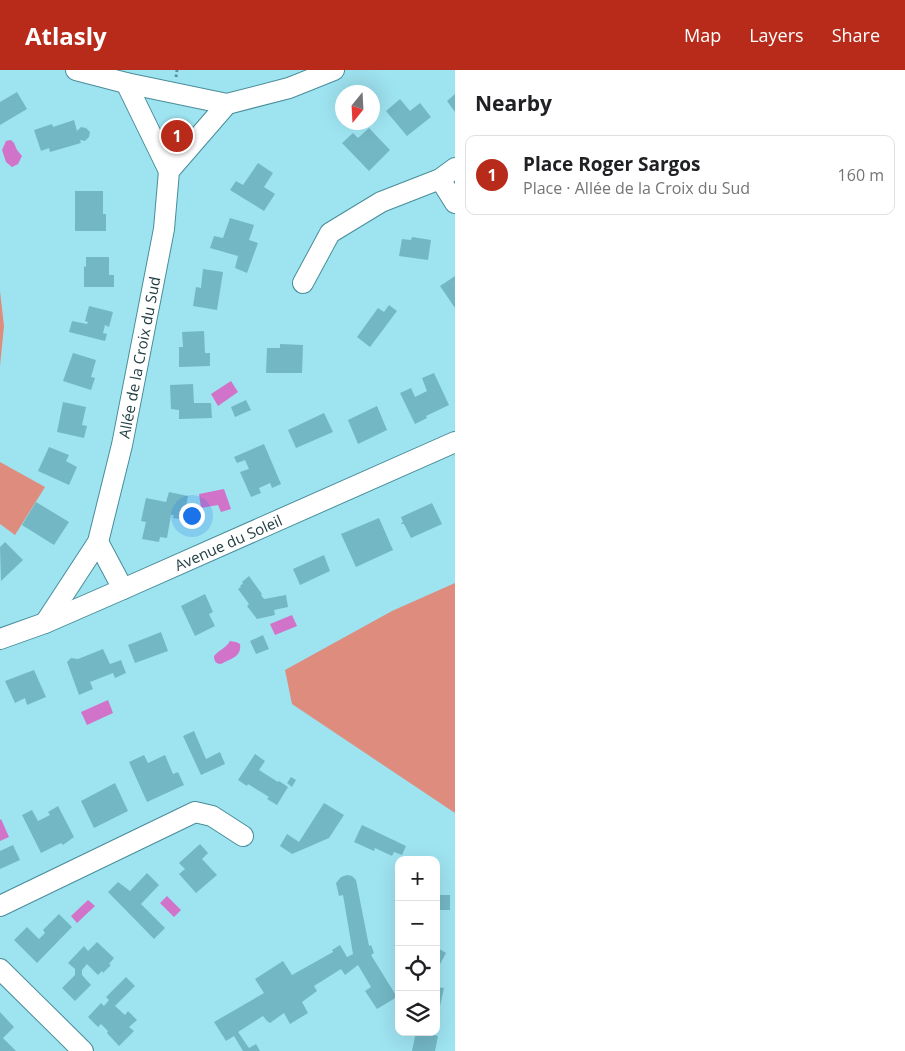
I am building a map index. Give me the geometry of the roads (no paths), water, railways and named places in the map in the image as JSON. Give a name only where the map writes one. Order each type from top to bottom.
[{"type":"street","points":[[76,70],[126,83],[227,104],[288,88],[334,70]]},
{"type":"street","points":[[126,83],[170,171],[227,104]]},
{"type":"street","name":"Allée de la Croix du Sud","points":[[45,623],[98,542],[122,445],[162,239],[170,171]]},
{"type":"street","points":[[303,283],[330,234],[381,202],[447,174],[455,203]]},
{"type":"street","name":"Avenue du Soleil","points":[[0,639],[45,623],[455,442]]},
{"type":"street","points":[[98,542],[123,589]]},
{"type":"street","points":[[0,906],[195,812],[212,816],[243,836]]},
{"type":"street","points":[[0,969],[83,1051]]},
{"type":"place","name":"Place Roger Sargos","points":[[177,136]]}]
